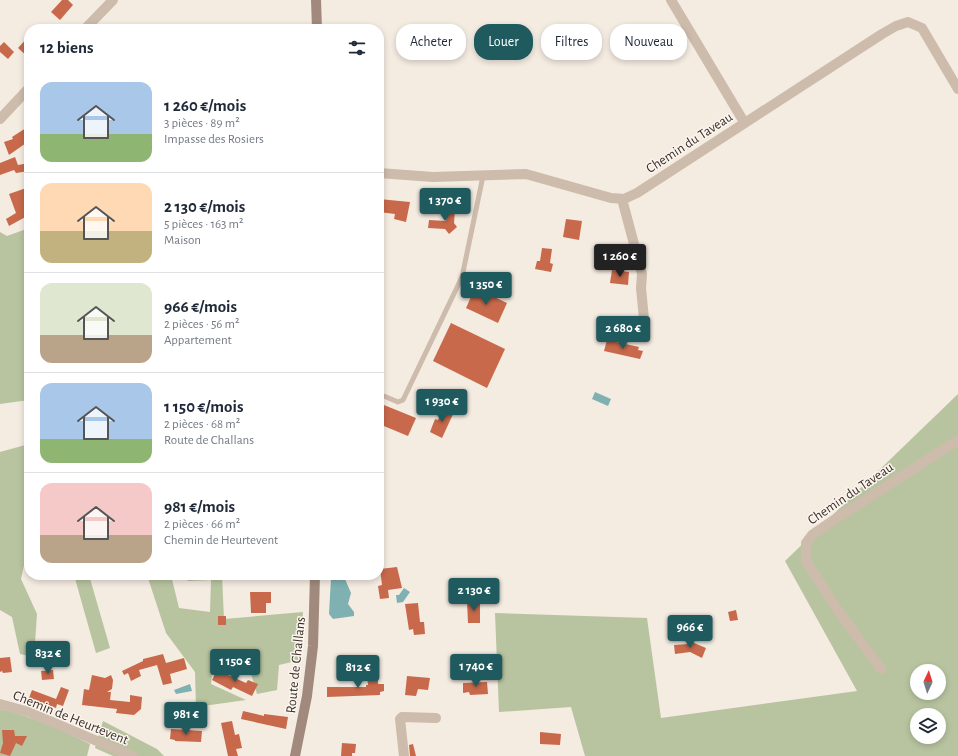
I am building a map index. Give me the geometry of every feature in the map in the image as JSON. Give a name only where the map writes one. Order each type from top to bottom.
[{"type":"main road","points":[[316,0],[317,24]]},
{"type":"main road","name":"Route de Challans","points":[[296,756],[307,696],[313,646],[315,580]]},
{"type":"street","points":[[90,24],[113,0]]},
{"type":"street","points":[[671,0],[744,122]]},
{"type":"street","name":"Chemin du Taveau","points":[[622,199],[637,193],[744,122],[882,34],[896,26],[908,22],[922,28],[958,89]]},
{"type":"street","points":[[0,119],[24,93]]},
{"type":"street","points":[[384,174],[392,176],[433,177],[526,174],[594,194],[622,199],[642,274],[641,288],[645,329]]},
{"type":"street","name":"Chemin du Taveau","points":[[881,669],[837,609],[806,561],[806,543],[812,535],[834,520],[958,440]]},
{"type":"street","name":"Chemin de Heurtevent","points":[[0,704],[29,712],[132,756]]},
{"type":"street","points":[[404,756],[400,719],[402,717],[436,718]]},
{"type":"lane","points":[[384,396],[398,402],[403,400],[443,320],[466,264],[483,176]]},
{"type":"green space","points":[[24,230],[24,401],[0,404],[0,232],[7,236]]},
{"type":"green space","points":[[958,394],[958,756],[585,756],[571,707],[499,712],[495,613],[647,618],[661,718],[857,691],[785,561]]},
{"type":"green space","points":[[24,445],[24,565],[21,579],[37,614],[34,657],[20,654],[12,617],[0,610],[0,452]]},
{"type":"green space","points":[[75,580],[90,580],[110,648],[96,653]]},
{"type":"green space","points":[[149,580],[172,580],[179,608],[210,612],[211,580],[222,580],[224,619],[303,612],[300,660],[279,665],[277,690],[257,694],[247,660],[213,664],[211,684],[246,700],[196,707],[195,672],[166,633]]},
{"type":"green space","points":[[187,580],[211,580],[188,581]]},
{"type":"green space","points":[[0,709],[35,719],[90,744],[87,756],[0,756]]},
{"type":"green space","points":[[103,721],[157,749],[164,756],[113,756],[95,748]]},
{"type":"water","points":[[595,392],[611,399],[608,406],[592,399]]},
{"type":"water","points":[[331,580],[345,580],[351,593],[348,604],[354,612],[354,616],[333,619],[329,614]]},
{"type":"water","points":[[404,588],[410,592],[403,602],[397,603],[396,595],[399,595]]},
{"type":"water","points":[[190,684],[192,691],[176,694],[174,690]]},
{"type":"building","points":[[62,0],[68,0],[73,5],[60,20],[51,12]]},
{"type":"building","points":[[24,41],[24,53],[18,48]]},
{"type":"building","points":[[4,42],[14,52],[8,59],[0,52],[0,46]]},
{"type":"building","points":[[24,129],[24,144],[9,155],[4,142],[13,139],[12,137]]},
{"type":"building","points":[[15,157],[18,165],[24,164],[24,172],[16,173],[14,170],[0,175],[0,163]]},
{"type":"building","points":[[24,189],[24,218],[9,226],[6,219],[16,213],[9,194]]},
{"type":"building","points":[[384,199],[410,202],[406,222],[394,219],[395,214],[384,213]]},
{"type":"building","points":[[447,209],[455,209],[454,223],[457,227],[449,234],[445,229],[428,228],[429,220],[446,221]]},
{"type":"building","points":[[566,219],[582,221],[579,240],[563,237]]},
{"type":"building","points":[[542,248],[552,249],[550,263],[553,264],[551,272],[535,269],[537,261],[540,261]]},
{"type":"building","points":[[612,270],[629,272],[628,285],[610,283]]},
{"type":"building","points":[[475,288],[507,303],[498,323],[466,308]]},
{"type":"building","points":[[451,323],[505,349],[487,388],[433,361]]},
{"type":"building","points":[[607,340],[639,347],[638,350],[643,351],[640,359],[604,351]]},
{"type":"building","points":[[384,405],[416,418],[408,436],[384,426]]},
{"type":"building","points":[[444,407],[454,412],[442,438],[430,432],[435,419],[438,420]]},
{"type":"building","points":[[397,567],[402,588],[388,590],[389,598],[380,599],[378,586],[382,585],[381,580],[384,580],[384,569]]},
{"type":"building","points":[[250,592],[271,592],[271,603],[266,603],[266,613],[251,613]]},
{"type":"building","points":[[467,601],[480,602],[480,623],[468,623]]},
{"type":"building","points":[[418,603],[420,622],[424,622],[425,634],[414,635],[413,629],[409,630],[405,604]]},
{"type":"building","points":[[736,610],[738,620],[730,621],[728,612]]},
{"type":"building","points":[[218,616],[226,616],[226,625],[218,625]]},
{"type":"building","points":[[687,640],[706,648],[702,658],[690,652],[675,654],[674,645],[688,644]]},
{"type":"building","points":[[163,654],[166,663],[184,658],[187,669],[170,674],[172,683],[163,685],[157,665],[139,670],[141,676],[131,681],[128,673],[124,675],[122,671],[143,661],[143,659]]},
{"type":"building","points":[[10,657],[12,672],[0,672],[0,658]]},
{"type":"building","points":[[53,670],[54,679],[42,680],[41,671]]},
{"type":"building","points":[[217,670],[246,683],[248,680],[258,684],[252,696],[233,687],[231,690],[212,680]]},
{"type":"building","points":[[378,674],[378,684],[384,684],[384,691],[380,692],[380,695],[327,697],[327,687],[366,687],[366,685],[368,685],[367,675]]},
{"type":"building","points":[[92,675],[105,678],[111,675],[113,680],[112,689],[107,692],[111,692],[110,700],[130,702],[130,695],[142,697],[141,709],[134,715],[116,713],[117,709],[82,705],[84,689],[89,690]]},
{"type":"building","points":[[407,676],[430,678],[428,690],[418,689],[416,696],[405,695]]},
{"type":"building","points":[[487,682],[488,694],[470,695],[469,692],[463,693],[463,683]]},
{"type":"building","points":[[61,687],[69,690],[63,706],[57,704],[56,708],[29,698],[32,690],[56,699]]},
{"type":"building","points":[[243,711],[264,716],[264,714],[288,717],[286,729],[241,719]]},
{"type":"building","points":[[232,721],[235,735],[239,734],[242,748],[236,749],[238,756],[228,756],[221,723]]},
{"type":"building","points":[[171,729],[202,731],[201,742],[175,741],[170,739]]},
{"type":"building","points":[[2,730],[14,730],[15,736],[27,736],[22,746],[16,743],[10,756],[0,753],[3,743]]},
{"type":"building","points":[[540,732],[561,734],[560,745],[540,744]]},
{"type":"building","points":[[342,743],[356,744],[355,753],[352,753],[352,756],[341,756]]},
{"type":"building","points":[[413,744],[416,756],[410,756],[409,745]]}]
